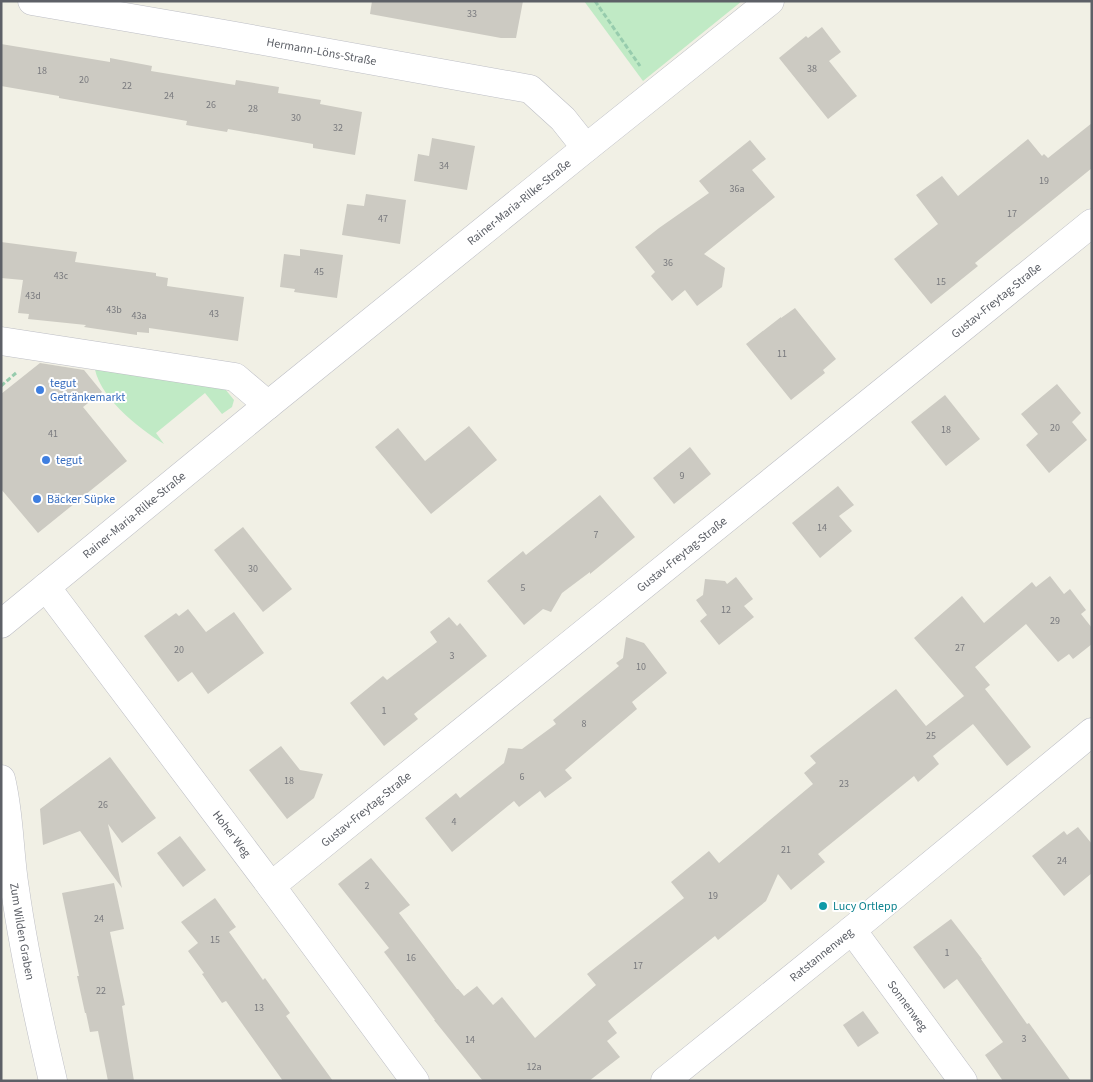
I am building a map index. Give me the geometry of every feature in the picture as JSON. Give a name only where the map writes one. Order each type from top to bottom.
[{"type":"street","name":"Hermann-Löns-Straße","points":[[32,1],[530,90],[562,119],[586,148]]},
{"type":"street","name":"Rainer-Maria-Rilke-Straße","points":[[1,624],[268,405],[770,1]]},
{"type":"street","name":"Gustav-Freytag-Straße","points":[[271,886],[1092,223]]},
{"type":"street","points":[[1,340],[235,377],[268,405]]},
{"type":"street","name":"Hoher Weg","points":[[46,587],[415,1081]]},
{"type":"street","name":"Ratstannenweg","points":[[665,1081],[1092,732]]},
{"type":"street","name":"Zum Wilden Graben","points":[[1,779],[5,796],[14,888],[31,985],[53,1081]]},
{"type":"street","name":"Sonnenweg","points":[[852,930],[963,1081]]},
{"type":"path","points":[[595,1],[642,70]]},
{"type":"path","points":[[1,386],[17,372],[22,378]]},
{"type":"green space","points":[[584,1],[742,1],[643,81]]},
{"type":"green space","points":[[94,363],[221,384],[234,400],[232,407],[222,414],[205,393],[156,433],[164,444],[131,420],[110,398],[102,387]]},
{"type":"building","points":[[372,1],[523,1],[516,38],[501,38],[370,14]]},
{"type":"building","points":[[822,27],[841,52],[829,61],[857,96],[828,119],[779,58],[806,36],[808,38]]},
{"type":"building","points":[[1,44],[110,62],[110,58],[152,66],[151,71],[235,85],[236,80],[279,87],[278,93],[321,100],[320,104],[362,112],[355,155],[313,148],[313,144],[228,129],[227,132],[186,125],[187,121],[1,86]]},
{"type":"building","points":[[1092,123],[1092,168],[975,263],[978,266],[931,304],[894,259],[938,224],[916,195],[942,176],[958,196],[1028,139],[1042,156],[1044,154],[1048,158]]},
{"type":"building","points":[[432,138],[475,146],[467,190],[414,181],[418,154],[429,156]]},
{"type":"building","points":[[750,140],[766,159],[752,170],[775,197],[704,254],[725,268],[722,287],[697,306],[685,290],[672,301],[651,276],[655,272],[635,247],[709,193],[699,181]]},
{"type":"building","points":[[366,194],[406,200],[400,244],[342,235],[347,204],[364,206]]},
{"type":"building","points":[[1,242],[77,252],[75,262],[156,273],[156,276],[168,278],[167,286],[244,297],[238,341],[149,328],[149,333],[137,332],[137,335],[84,327],[86,325],[28,319],[29,314],[18,313],[23,280],[1,278]]},
{"type":"building","points":[[300,249],[343,255],[337,298],[294,292],[295,289],[280,287],[284,254],[300,256]]},
{"type":"building","points":[[795,308],[836,359],[823,370],[825,373],[791,400],[746,344]]},
{"type":"building","points":[[40,363],[84,370],[102,392],[83,407],[127,461],[38,533],[1,489],[1,394]]},
{"type":"building","points":[[1057,384],[1081,413],[1072,422],[1087,440],[1049,473],[1026,445],[1038,434],[1021,414]]},
{"type":"building","points":[[945,395],[980,439],[946,466],[911,422]]},
{"type":"building","points":[[469,426],[497,460],[431,514],[375,447],[398,428],[425,461]]},
{"type":"building","points":[[690,447],[711,474],[674,504],[653,478]]},
{"type":"building","points":[[838,486],[854,505],[839,516],[852,531],[820,558],[792,523]]},
{"type":"building","points":[[600,495],[635,537],[590,574],[590,572],[562,593],[551,612],[543,609],[524,625],[487,581],[523,551],[526,555]]},
{"type":"building","points":[[243,527],[292,589],[263,612],[214,550]]},
{"type":"building","points":[[1050,576],[1064,594],[1070,589],[1086,610],[1081,614],[1092,628],[1092,644],[1073,659],[1069,654],[1058,662],[1026,624],[975,667],[990,685],[985,689],[1031,747],[1007,766],[973,724],[933,756],[939,764],[918,782],[914,776],[818,854],[825,862],[791,890],[778,874],[766,901],[718,940],[715,936],[608,1021],[617,1033],[607,1041],[620,1057],[589,1081],[483,1081],[434,1020],[384,952],[389,948],[338,884],[371,858],[410,905],[399,913],[457,989],[464,996],[477,986],[493,1005],[502,997],[535,1038],[596,985],[587,974],[684,898],[671,882],[709,851],[719,863],[813,784],[804,773],[816,763],[810,756],[896,689],[926,726],[964,696],[914,638],[962,596],[984,623],[1032,582],[1036,587]]},
{"type":"building","points":[[736,577],[753,599],[744,606],[754,617],[719,645],[700,621],[707,615],[696,600],[703,595],[705,579],[725,581],[727,584]]},
{"type":"building","points":[[188,609],[206,632],[234,612],[264,653],[208,694],[192,672],[178,682],[144,636],[176,613],[179,616]]},
{"type":"building","points":[[449,617],[457,626],[460,623],[487,656],[414,714],[418,719],[384,746],[350,703],[383,676],[387,680],[437,642],[430,632]]},
{"type":"building","points":[[626,637],[644,643],[667,673],[632,702],[637,709],[565,770],[572,778],[545,798],[540,791],[519,807],[514,801],[452,852],[425,818],[456,793],[460,798],[504,763],[508,748],[522,749],[556,724],[553,720],[619,666],[616,663],[623,658]]},
{"type":"building","points":[[281,746],[300,770],[323,774],[314,798],[287,819],[249,770]]},
{"type":"building","points":[[110,757],[156,818],[122,843],[108,824],[122,888],[80,831],[43,845],[40,809]]},
{"type":"building","points":[[1078,827],[1092,844],[1092,873],[1064,896],[1032,856],[1064,831],[1067,835]]},
{"type":"building","points":[[180,836],[206,870],[183,887],[157,853]]},
{"type":"building","points":[[114,883],[124,929],[110,932],[125,1005],[122,1006],[134,1081],[108,1081],[98,1031],[90,1032],[85,1013],[62,893]]},
{"type":"building","points":[[215,898],[236,927],[229,932],[263,980],[265,978],[290,1013],[286,1016],[333,1081],[283,1081],[226,1001],[222,1003],[202,974],[204,973],[188,951],[198,943],[181,922]]},
{"type":"building","points":[[951,919],[1071,1081],[1003,1081],[985,1055],[1003,1042],[957,979],[944,989],[913,947]]},
{"type":"building","points":[[863,1011],[879,1033],[858,1047],[843,1025]]},
{"type":"place","name":"tegut Getränkemarkt","points":[[40,390]]},
{"type":"place","name":"tegut","points":[[46,460]]},
{"type":"place","name":"Bäcker Süpke","points":[[37,499]]},
{"type":"place","name":"Lucy Ortlepp","points":[[823,906]]}]
